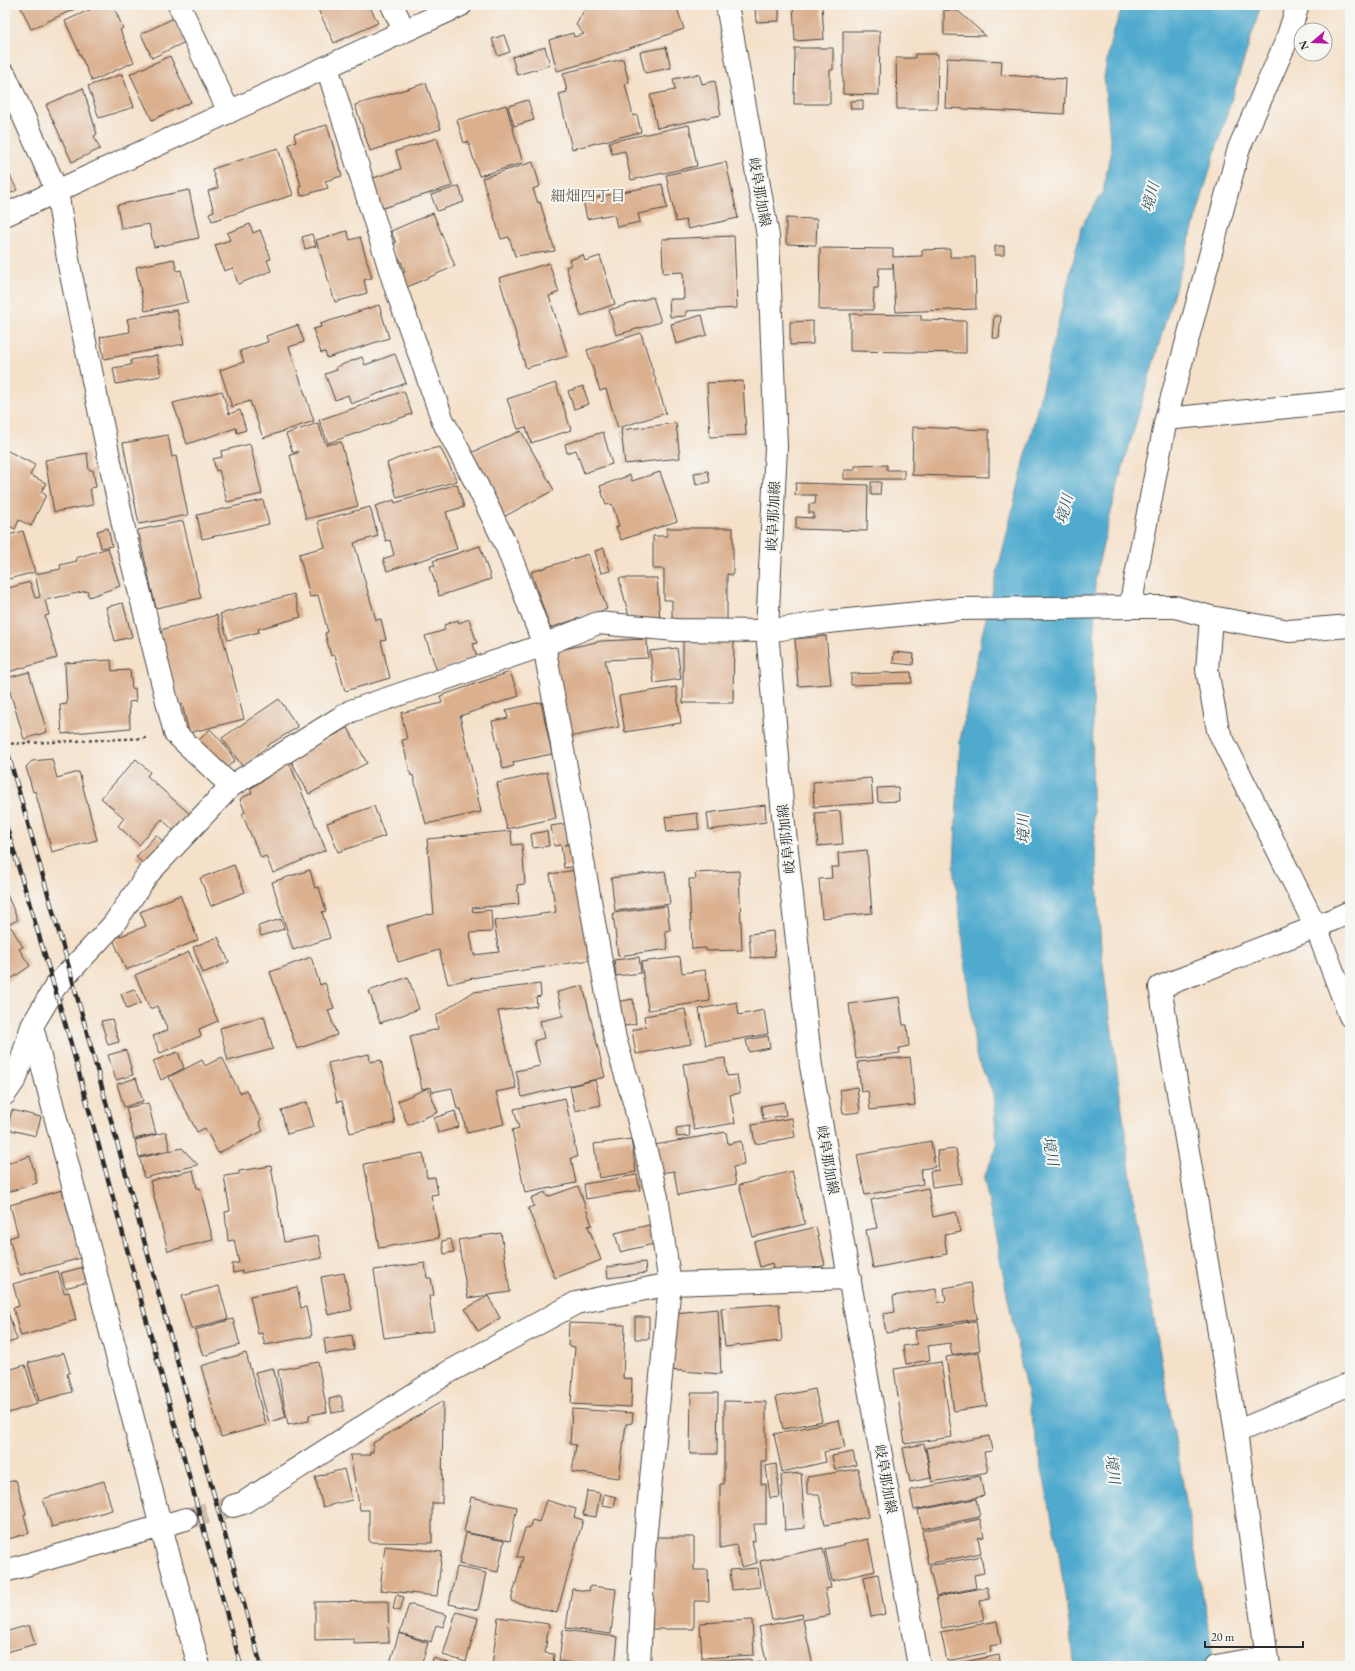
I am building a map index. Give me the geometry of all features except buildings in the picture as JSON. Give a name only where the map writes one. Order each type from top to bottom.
[{"type":"street","points":[[179,5],[228,112]]},
{"type":"street","points":[[392,5],[404,30]]},
{"type":"street","points":[[5,215],[461,5]]},
{"type":"street","name":"岐阜那加線","points":[[727,5],[768,236],[776,448],[767,631],[783,815],[811,1066],[919,1666]]},
{"type":"street","points":[[1121,607],[1166,419],[1239,148],[1286,42],[1298,5]]},
{"type":"street","points":[[327,67],[395,286],[443,421],[507,547],[544,645],[615,1039],[634,1102],[657,1197],[670,1284],[644,1551],[639,1666]]},
{"type":"street","points":[[5,74],[58,191],[70,265],[125,534],[175,734],[231,786]]},
{"type":"street","points":[[1166,419],[1350,401]]},
{"type":"street","points":[[5,1094],[16,1078],[32,1026],[55,987],[113,925],[148,874],[231,786],[351,711],[544,645],[598,623],[676,630],[767,631],[828,622],[959,609],[1175,607],[1211,617],[1289,631],[1350,626]]},
{"type":"street","points":[[1211,617],[1207,670],[1218,730],[1316,927],[1350,1016]]},
{"type":"street","points":[[1216,1666],[1267,1662],[1236,1432],[1160,987],[1316,927],[1350,912]]},
{"type":"street","points":[[32,1026],[161,1527],[199,1666]]},
{"type":"street","points":[[233,1506],[243,1503],[447,1372],[576,1303],[670,1284],[850,1278]]},
{"type":"street","points":[[1236,1432],[1350,1384]]},
{"type":"street","points":[[5,1571],[186,1519]]},
{"type":"path","points":[[5,744],[160,738],[175,734]]},
{"type":"water","name":"境川","points":[[1123,5],[1261,5],[1216,149],[1117,487],[1095,578],[1092,794],[1101,949],[1136,1216],[1215,1666],[1075,1666],[1059,1554],[984,1178],[997,1146],[993,1093],[976,1055],[954,866],[960,740],[981,639],[1082,225],[1103,192],[1111,149],[1104,77],[1111,39]]},
{"type":"tunnel","points":[[186,1519],[233,1506]]},
{"type":"railway","points":[[5,743],[70,971],[261,1666]]},
{"type":"railway","points":[[5,822],[68,1033],[241,1666]]},
{"type":"district","name":"細畑四丁目","points":[[588,195]]}]
